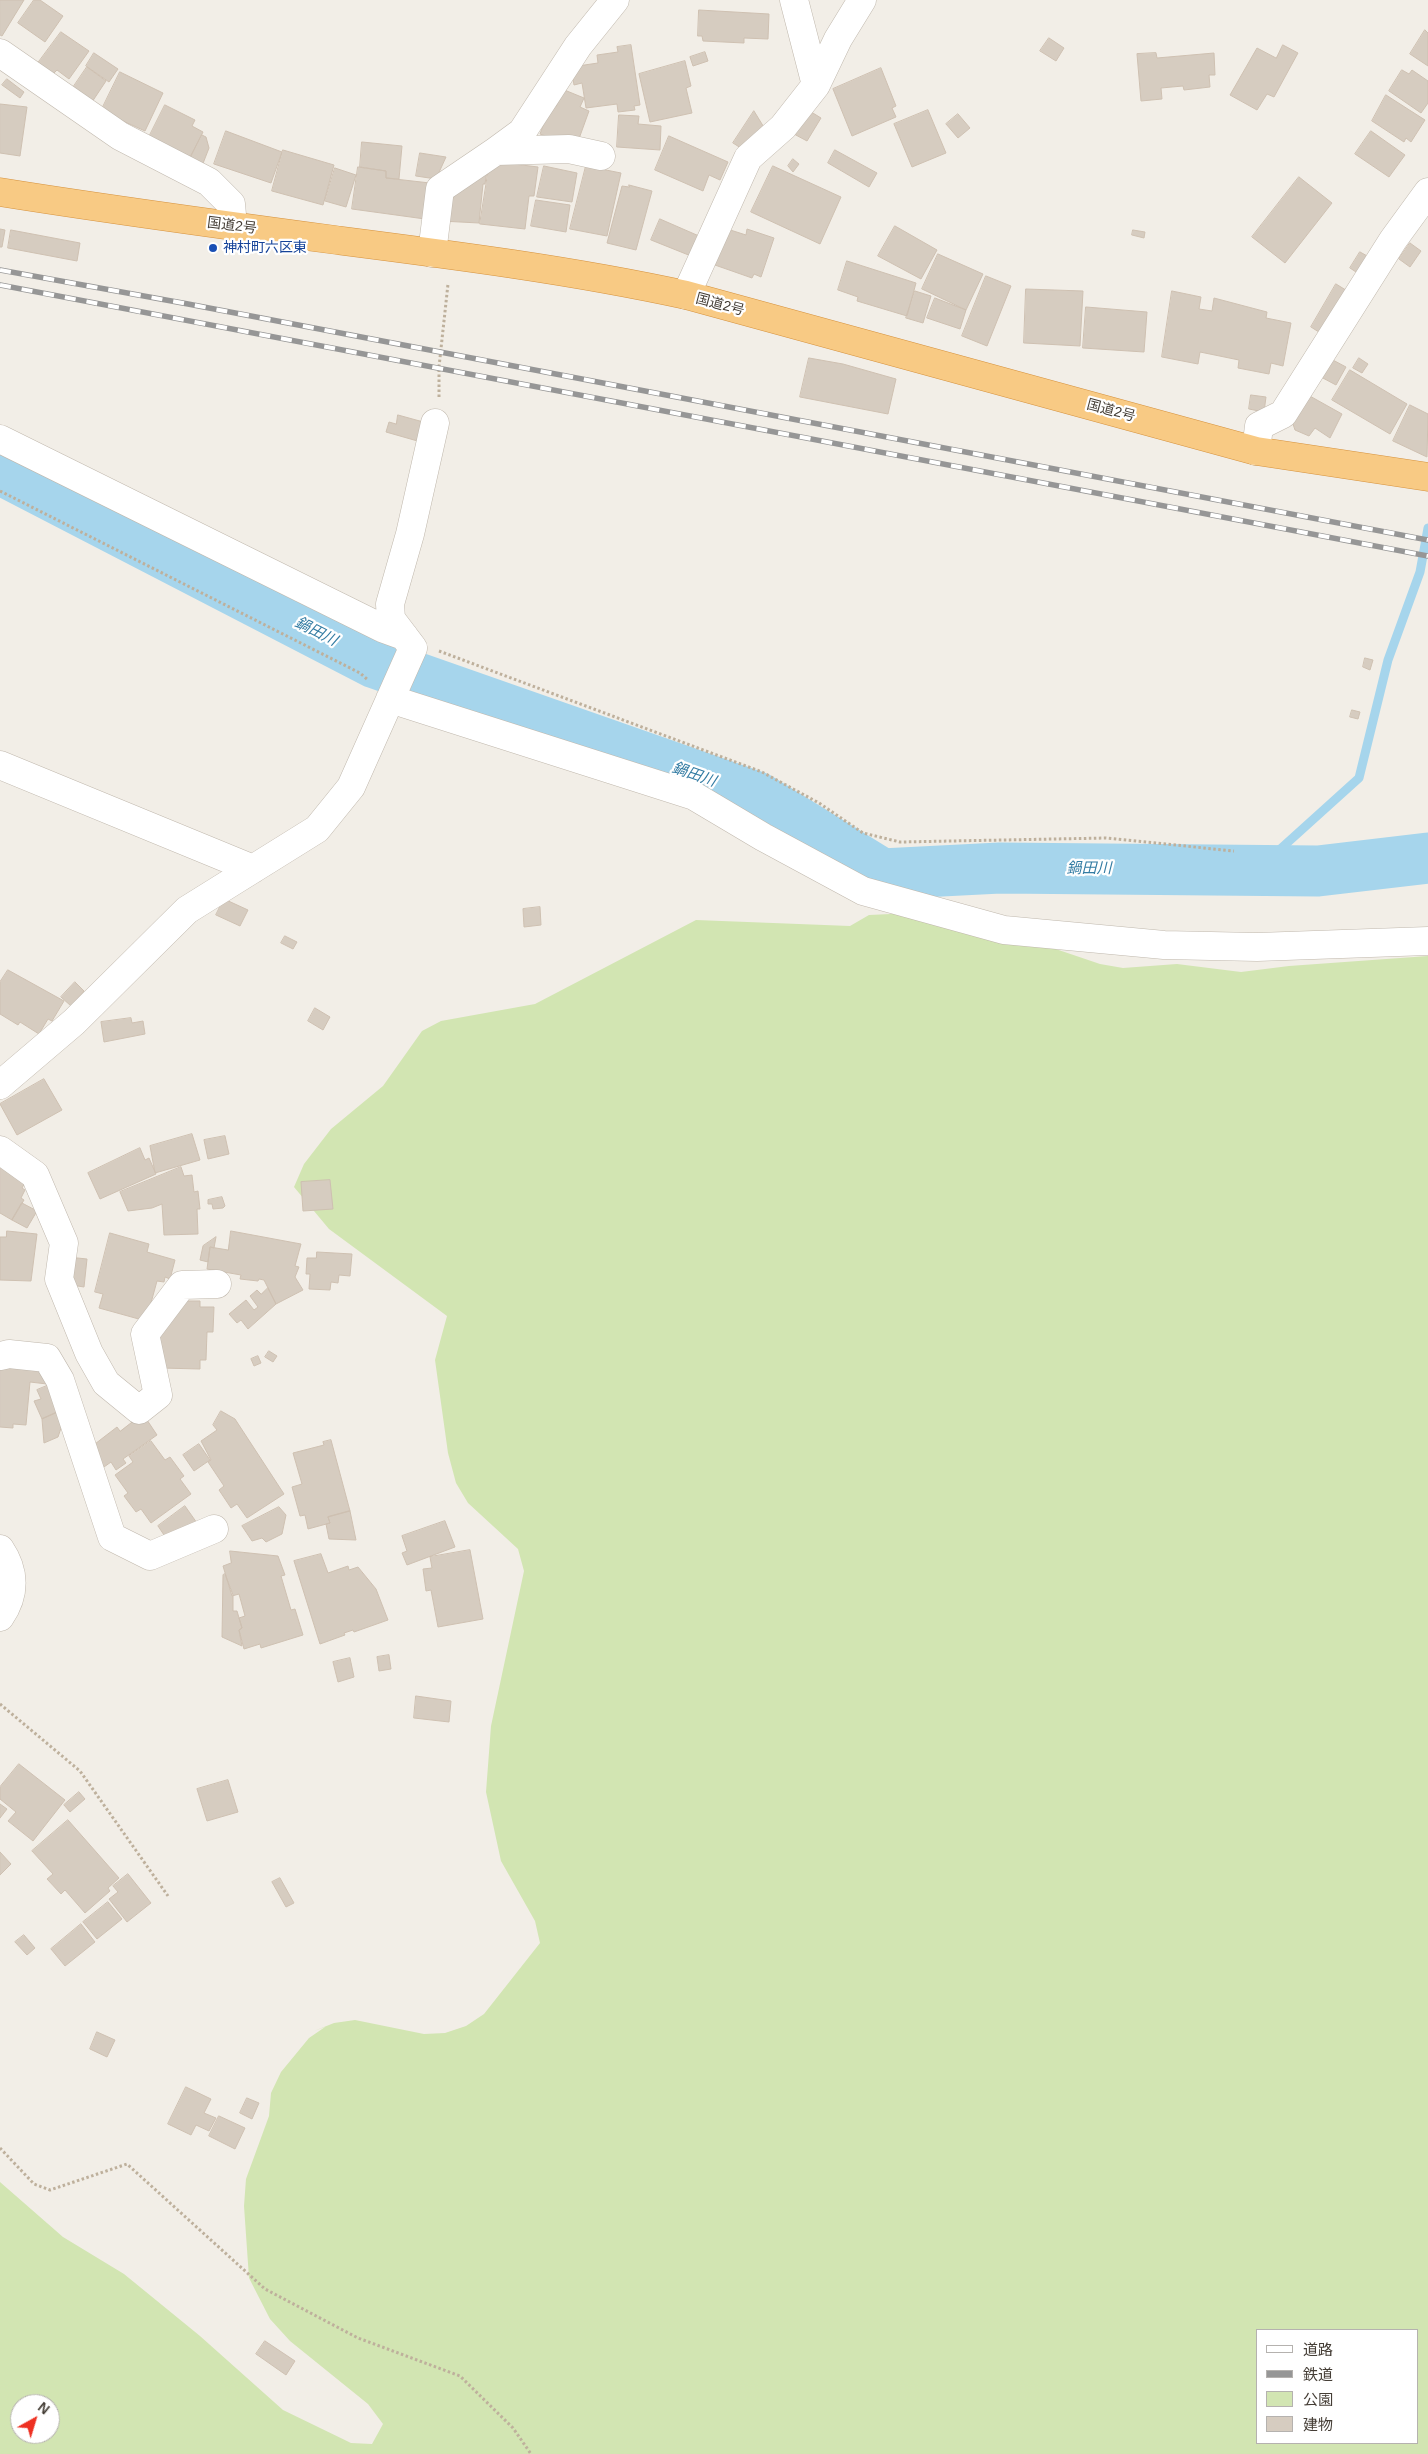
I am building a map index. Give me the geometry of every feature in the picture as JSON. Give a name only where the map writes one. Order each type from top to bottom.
[{"type":"highway","name":"国道2号","points":[[0,192],[613,279],[686,295],[1256,451],[1426,477]]},
{"type":"street","points":[[443,254],[440,189],[522,132],[578,46],[616,0]]},
{"type":"street","points":[[794,0],[816,85]]},
{"type":"street","points":[[686,295],[748,158],[783,127],[816,85],[838,39],[862,0]]},
{"type":"street","points":[[0,53],[120,136],[209,182],[231,204],[233,226]]},
{"type":"street","points":[[496,151],[569,149],[601,156]]},
{"type":"street","points":[[1256,451],[1259,426],[1284,414],[1393,240],[1428,192]]},
{"type":"street","points":[[408,642],[391,618],[390,604],[410,534],[435,423]]},
{"type":"street","points":[[0,439],[374,623],[408,642]]},
{"type":"street","points":[[0,1085],[74,1022],[187,910],[317,829],[351,787],[392,695],[408,642]]},
{"type":"street","points":[[392,695],[694,796],[763,837],[863,891],[1004,930],[1164,944],[1257,947],[1428,941]]},
{"type":"street","points":[[0,765],[253,869]]},
{"type":"street","points":[[0,1150],[35,1176],[64,1244],[59,1279],[89,1353],[106,1383],[140,1410],[158,1395],[145,1334],[182,1285],[217,1284]]},
{"type":"street","points":[[0,1356],[9,1354],[47,1358],[89,1353]]},
{"type":"street","points":[[47,1358],[60,1380],[112,1537],[150,1556],[214,1529]]},
{"type":"street","points":[[0,1548],[12,1574],[7,1606],[0,1616]]},
{"type":"path","points":[[435,423],[439,403],[443,254]]},
{"type":"path","points":[[0,491],[360,673],[392,695]]},
{"type":"path","points":[[408,642],[762,772],[818,803],[863,833],[900,842],[1106,838],[1234,851]]},
{"type":"path","points":[[0,1704],[80,1771],[168,1896]]},
{"type":"path","points":[[0,2148],[34,2184],[50,2190],[128,2164],[265,2289],[358,2338],[460,2376],[513,2428],[531,2454]]},
{"type":"green space","points":[[913,913],[1035,942],[1100,964],[1123,968],[1177,964],[1241,972],[1289,966],[1428,956],[1428,2454],[0,2454],[0,2182],[63,2237],[124,2274],[200,2336],[283,2410],[351,2443],[372,2444],[383,2424],[368,2404],[290,2341],[270,2319],[249,2278],[244,2206],[246,2179],[269,2116],[271,2093],[281,2072],[309,2038],[325,2027],[314,2031],[334,2023],[355,2020],[424,2034],[445,2033],[466,2026],[484,2014],[540,1943],[535,1921],[501,1861],[486,1792],[491,1726],[524,1571],[518,1549],[468,1503],[456,1483],[448,1453],[435,1360],[447,1316],[329,1229],[294,1187],[304,1164],[331,1129],[383,1086],[422,1031],[441,1021],[535,1004],[696,920],[850,926],[869,915]]},
{"type":"building","points":[[0,0],[24,0],[2,36],[0,35]]},
{"type":"building","points":[[34,0],[40,0],[63,16],[45,42],[18,23]]},
{"type":"building","points":[[699,10],[769,14],[768,39],[744,38],[744,43],[703,41],[702,36],[698,36]]},
{"type":"building","points":[[1425,30],[1428,33],[1428,66],[1410,54]]},
{"type":"building","points":[[61,32],[89,51],[69,79],[57,70],[53,74],[38,63]]},
{"type":"building","points":[[1049,38],[1064,48],[1056,61],[1040,51]]},
{"type":"building","points":[[631,45],[640,105],[634,106],[635,110],[618,112],[617,104],[586,108],[582,83],[574,85],[571,67],[598,63],[597,55],[618,52],[617,47]]},
{"type":"building","points":[[1283,45],[1298,53],[1274,97],[1267,94],[1257,110],[1230,95],[1257,48],[1276,58]]},
{"type":"building","points":[[705,52],[708,61],[693,66],[690,57]]},
{"type":"building","points":[[94,53],[118,69],[109,82],[86,66]]},
{"type":"building","points":[[1156,53],[1157,58],[1214,53],[1215,75],[1209,75],[1210,87],[1184,90],[1183,86],[1161,88],[1162,99],[1141,101],[1137,54]]},
{"type":"building","points":[[685,61],[691,86],[686,88],[692,113],[650,122],[639,74]]},
{"type":"building","points":[[87,67],[106,81],[92,102],[72,89]]},
{"type":"building","points":[[881,68],[896,106],[892,108],[896,117],[852,136],[833,89]]},
{"type":"building","points":[[1402,70],[1409,74],[1412,70],[1428,81],[1428,103],[1421,113],[1389,91]]},
{"type":"building","points":[[120,72],[163,93],[145,131],[101,111]]},
{"type":"building","points":[[7,79],[24,92],[20,98],[2,85]]},
{"type":"building","points":[[562,89],[584,98],[580,107],[589,111],[576,147],[540,134],[551,104],[556,106]]},
{"type":"building","points":[[1386,95],[1425,120],[1411,142],[1406,138],[1404,142],[1372,121]]},
{"type":"building","points":[[0,104],[27,107],[20,156],[0,153]]},
{"type":"building","points":[[165,105],[195,120],[192,126],[203,132],[190,158],[149,137]]},
{"type":"building","points":[[808,110],[821,118],[807,141],[794,134]]},
{"type":"building","points":[[928,110],[946,153],[912,167],[894,124]]},
{"type":"building","points":[[754,111],[765,129],[744,150],[733,143]]},
{"type":"building","points":[[958,114],[970,128],[958,138],[946,124]]},
{"type":"building","points":[[619,115],[639,116],[638,124],[661,126],[660,150],[617,147]]},
{"type":"building","points":[[226,131],[282,152],[271,183],[214,164]]},
{"type":"building","points":[[1371,131],[1405,155],[1389,177],[1355,154]]},
{"type":"building","points":[[202,135],[206,137],[209,148],[202,166],[189,160]]},
{"type":"building","points":[[669,136],[728,162],[720,180],[709,175],[703,191],[655,170]]},
{"type":"building","points":[[362,142],[402,146],[399,179],[386,178],[386,171],[360,167]]},
{"type":"building","points":[[283,150],[334,165],[323,205],[272,191]]},
{"type":"building","points":[[835,150],[877,173],[869,187],[828,163]]},
{"type":"building","points":[[420,153],[446,157],[436,179],[416,176]]},
{"type":"building","points":[[793,159],[799,164],[793,172],[788,166]]},
{"type":"building","points":[[490,161],[538,167],[534,196],[529,196],[525,229],[480,224]]},
{"type":"building","points":[[488,164],[485,184],[483,184],[479,223],[441,221],[443,196]]},
{"type":"building","points":[[544,166],[577,173],[572,202],[537,197]]},
{"type":"building","points":[[586,166],[621,173],[607,236],[570,229]]},
{"type":"building","points":[[773,166],[841,197],[820,244],[751,212]]},
{"type":"building","points":[[358,167],[386,171],[386,178],[430,183],[425,219],[352,209]]},
{"type":"building","points":[[335,168],[356,175],[346,207],[325,201]]},
{"type":"building","points":[[1299,177],[1332,203],[1285,263],[1252,237]]},
{"type":"building","points":[[629,185],[652,191],[636,250],[607,243],[622,186],[629,187]]},
{"type":"building","points":[[536,200],[570,205],[566,232],[531,226]]},
{"type":"building","points":[[660,219],[699,236],[691,256],[651,240]]},
{"type":"building","points":[[895,226],[937,250],[921,279],[878,256]]},
{"type":"building","points":[[724,228],[746,235],[747,229],[774,238],[761,277],[754,274],[752,278],[712,264]]},
{"type":"building","points":[[0,229],[5,230],[2,247],[0,247]]},
{"type":"building","points":[[11,230],[80,243],[77,261],[8,248]]},
{"type":"building","points":[[1133,230],[1145,232],[1144,238],[1132,235]]},
{"type":"building","points":[[1410,243],[1421,251],[1410,267],[1399,259]]},
{"type":"building","points":[[1360,252],[1369,257],[1359,274],[1350,268]]},
{"type":"building","points":[[938,254],[983,274],[966,310],[922,289]]},
{"type":"building","points":[[847,261],[916,283],[907,316],[857,301],[858,297],[838,290]]},
{"type":"building","points":[[986,276],[1011,286],[987,346],[962,336]]},
{"type":"building","points":[[1336,284],[1349,292],[1322,334],[1311,327]]},
{"type":"building","points":[[1026,289],[1083,291],[1080,346],[1024,343]]},
{"type":"building","points":[[915,291],[931,296],[923,323],[906,318]]},
{"type":"building","points":[[1172,291],[1201,297],[1199,309],[1212,311],[1214,298],[1267,312],[1266,318],[1291,323],[1283,366],[1271,363],[1269,374],[1238,368],[1239,360],[1200,352],[1198,364],[1162,357]]},
{"type":"building","points":[[935,298],[966,310],[960,329],[927,318]]},
{"type":"building","points":[[1086,307],[1147,312],[1144,352],[1083,348]]},
{"type":"building","points":[[809,358],[843,364],[896,379],[888,414],[800,397]]},
{"type":"building","points":[[1359,358],[1368,364],[1362,373],[1353,368]]},
{"type":"building","points":[[1331,359],[1346,367],[1336,385],[1321,377]]},
{"type":"building","points":[[1350,370],[1407,404],[1390,434],[1332,400]]},
{"type":"building","points":[[1251,395],[1266,397],[1264,412],[1249,409]]},
{"type":"building","points":[[1308,395],[1342,414],[1330,438],[1315,428],[1309,436],[1295,430],[1292,421]]},
{"type":"building","points":[[1410,405],[1428,414],[1427,457],[1393,441]]},
{"type":"building","points":[[398,415],[427,423],[421,442],[386,432],[389,422],[396,424]]},
{"type":"building","points":[[1365,658],[1373,660],[1370,670],[1363,667]]},
{"type":"building","points":[[1352,710],[1360,712],[1358,719],[1350,717]]},
{"type":"building","points":[[224,899],[248,910],[240,926],[216,915]]},
{"type":"building","points":[[540,907],[541,925],[524,927],[523,909]]},
{"type":"building","points":[[285,936],[297,942],[293,949],[281,943]]},
{"type":"building","points":[[8,970],[64,1001],[52,1021],[48,1019],[39,1034],[20,1022],[18,1025],[0,1014],[0,982]]},
{"type":"building","points":[[75,982],[84,991],[71,1006],[61,997]]},
{"type":"building","points":[[315,1008],[330,1017],[323,1030],[308,1021]]},
{"type":"building","points":[[131,1018],[132,1023],[143,1021],[145,1034],[104,1042],[101,1022]]},
{"type":"building","points":[[44,1079],[62,1110],[17,1135],[0,1104]]},
{"type":"building","points":[[192,1134],[200,1160],[155,1173],[150,1146]]},
{"type":"building","points":[[225,1136],[229,1154],[208,1159],[204,1140]]},
{"type":"building","points":[[140,1148],[145,1160],[149,1158],[156,1174],[100,1199],[88,1173]]},
{"type":"building","points":[[0,1165],[26,1181],[22,1188],[25,1190],[21,1198],[24,1200],[12,1220],[0,1213]]},
{"type":"building","points":[[181,1167],[184,1176],[192,1175],[194,1192],[198,1191],[200,1209],[197,1209],[198,1234],[164,1235],[162,1204],[152,1208],[128,1211],[120,1192]]},
{"type":"building","points":[[330,1180],[333,1209],[303,1211],[301,1182]]},
{"type":"building","points":[[222,1197],[225,1206],[223,1208],[213,1209],[212,1204],[208,1204],[208,1200]]},
{"type":"building","points":[[22,1203],[37,1211],[27,1228],[12,1220]]},
{"type":"building","points":[[7,1231],[37,1234],[31,1281],[0,1280],[0,1237],[6,1237]]},
{"type":"building","points":[[231,1231],[301,1244],[295,1266],[299,1267],[295,1277],[303,1290],[276,1304],[264,1280],[240,1279],[241,1275],[207,1269],[210,1247],[228,1250]]},
{"type":"building","points":[[110,1233],[149,1244],[147,1252],[175,1260],[170,1279],[165,1277],[164,1282],[157,1281],[146,1321],[99,1308],[103,1294],[95,1292]]},
{"type":"building","points":[[216,1237],[214,1248],[210,1247],[208,1262],[200,1260],[203,1246]]},
{"type":"building","points":[[317,1252],[352,1254],[350,1276],[339,1275],[338,1283],[331,1282],[330,1290],[309,1289],[310,1274],[306,1274],[307,1258],[316,1258]]},
{"type":"building","points":[[68,1257],[87,1259],[84,1287],[65,1284]]},
{"type":"building","points":[[268,1288],[276,1304],[248,1329],[241,1320],[237,1323],[229,1314],[246,1300],[254,1310],[258,1307],[250,1296],[257,1290],[261,1294]]},
{"type":"building","points":[[174,1301],[200,1301],[200,1307],[214,1307],[213,1332],[207,1332],[206,1360],[200,1360],[200,1369],[161,1368],[156,1333]]},
{"type":"building","points":[[269,1351],[277,1356],[273,1362],[265,1357]]},
{"type":"building","points":[[258,1356],[261,1363],[254,1366],[251,1359]]},
{"type":"building","points":[[0,1366],[43,1369],[47,1384],[30,1382],[26,1425],[13,1424],[13,1428],[0,1427]]},
{"type":"building","points":[[49,1385],[60,1411],[42,1419],[34,1401],[41,1399],[37,1390]]},
{"type":"building","points":[[60,1411],[63,1422],[58,1437],[44,1443],[42,1419]]},
{"type":"building","points":[[221,1411],[235,1419],[284,1494],[247,1518],[237,1504],[231,1508],[219,1490],[224,1486],[208,1462],[211,1460],[201,1441],[217,1430],[213,1425]]},
{"type":"building","points":[[143,1414],[157,1435],[123,1459],[126,1463],[116,1470],[111,1462],[104,1467],[91,1447],[117,1427],[120,1431]]},
{"type":"building","points":[[331,1440],[350,1511],[328,1517],[330,1523],[308,1529],[305,1515],[300,1516],[292,1487],[302,1484],[293,1453],[324,1445],[323,1442]]},
{"type":"building","points":[[151,1441],[165,1460],[170,1457],[184,1476],[180,1479],[191,1494],[151,1523],[141,1509],[136,1512],[124,1496],[128,1493],[115,1475],[133,1462],[129,1456]]},
{"type":"building","points":[[199,1444],[210,1460],[194,1471],[183,1455]]},
{"type":"building","points":[[185,1506],[197,1523],[170,1544],[158,1526]]},
{"type":"building","points":[[279,1507],[286,1515],[282,1534],[266,1542],[262,1538],[252,1541],[242,1526]]},
{"type":"building","points":[[350,1511],[356,1540],[329,1539],[326,1524],[330,1523],[328,1517]]},
{"type":"building","points":[[445,1521],[455,1547],[407,1565],[402,1553],[407,1551],[402,1536]]},
{"type":"building","points":[[470,1550],[483,1619],[438,1627],[431,1590],[426,1591],[423,1569],[432,1568],[430,1557]]},
{"type":"building","points":[[230,1551],[278,1556],[285,1575],[281,1576],[291,1610],[295,1609],[303,1635],[261,1648],[260,1644],[244,1649],[239,1630],[242,1628],[239,1618],[245,1616],[239,1594],[232,1596],[223,1566],[231,1563]]},
{"type":"building","points":[[321,1554],[328,1573],[348,1566],[349,1570],[358,1567],[376,1589],[388,1620],[354,1632],[353,1630],[344,1633],[345,1635],[320,1644],[294,1561]]},
{"type":"building","points":[[225,1574],[233,1595],[233,1611],[237,1611],[242,1628],[239,1630],[242,1646],[222,1637],[223,1575]]},
{"type":"building","points":[[389,1655],[391,1669],[379,1671],[377,1657]]},
{"type":"building","points":[[350,1658],[354,1677],[338,1682],[333,1662]]},
{"type":"building","points":[[416,1696],[451,1701],[449,1722],[414,1718]]},
{"type":"building","points":[[19,1764],[65,1800],[33,1841],[8,1821],[16,1812],[0,1799],[0,1787]]},
{"type":"building","points":[[228,1780],[238,1812],[207,1821],[197,1789]]},
{"type":"building","points":[[79,1792],[85,1799],[70,1812],[64,1805]]},
{"type":"building","points":[[0,1804],[7,1809],[0,1818]]},
{"type":"building","points":[[68,1820],[119,1878],[108,1888],[110,1891],[85,1913],[65,1890],[61,1894],[47,1879],[53,1874],[32,1851]]},
{"type":"building","points":[[0,1852],[11,1864],[0,1875]]},
{"type":"building","points":[[128,1874],[151,1903],[127,1922],[109,1899],[118,1892],[113,1886]]},
{"type":"building","points":[[280,1878],[294,1903],[286,1907],[272,1882]]},
{"type":"building","points":[[108,1902],[122,1919],[97,1939],[83,1922]]},
{"type":"building","points":[[81,1924],[95,1942],[65,1966],[51,1949]]},
{"type":"building","points":[[24,1935],[35,1948],[27,1955],[15,1942]]},
{"type":"building","points":[[97,2032],[115,2040],[107,2057],[90,2049]]},
{"type":"building","points":[[186,2087],[211,2099],[204,2113],[216,2118],[209,2131],[196,2125],[191,2135],[168,2124]]},
{"type":"building","points":[[247,2098],[259,2103],[252,2119],[240,2113]]},
{"type":"building","points":[[219,2116],[245,2128],[235,2149],[209,2136]]},
{"type":"building","points":[[265,2341],[295,2361],[286,2375],[256,2354]]},
{"type":"waterway","name":"鍋田川","points":[[0,469],[375,663],[757,797],[882,874],[1000,868],[1318,871],[1428,858]]},
{"type":"waterway","points":[[1256,871],[1359,778],[1388,660],[1420,572],[1428,528]]},
{"type":"railway","points":[[0,270],[188,304],[1428,540]]},
{"type":"railway","points":[[0,285],[1428,556]]},
{"type":"place","name":"神村町六区東","points":[[213,248]]}]
